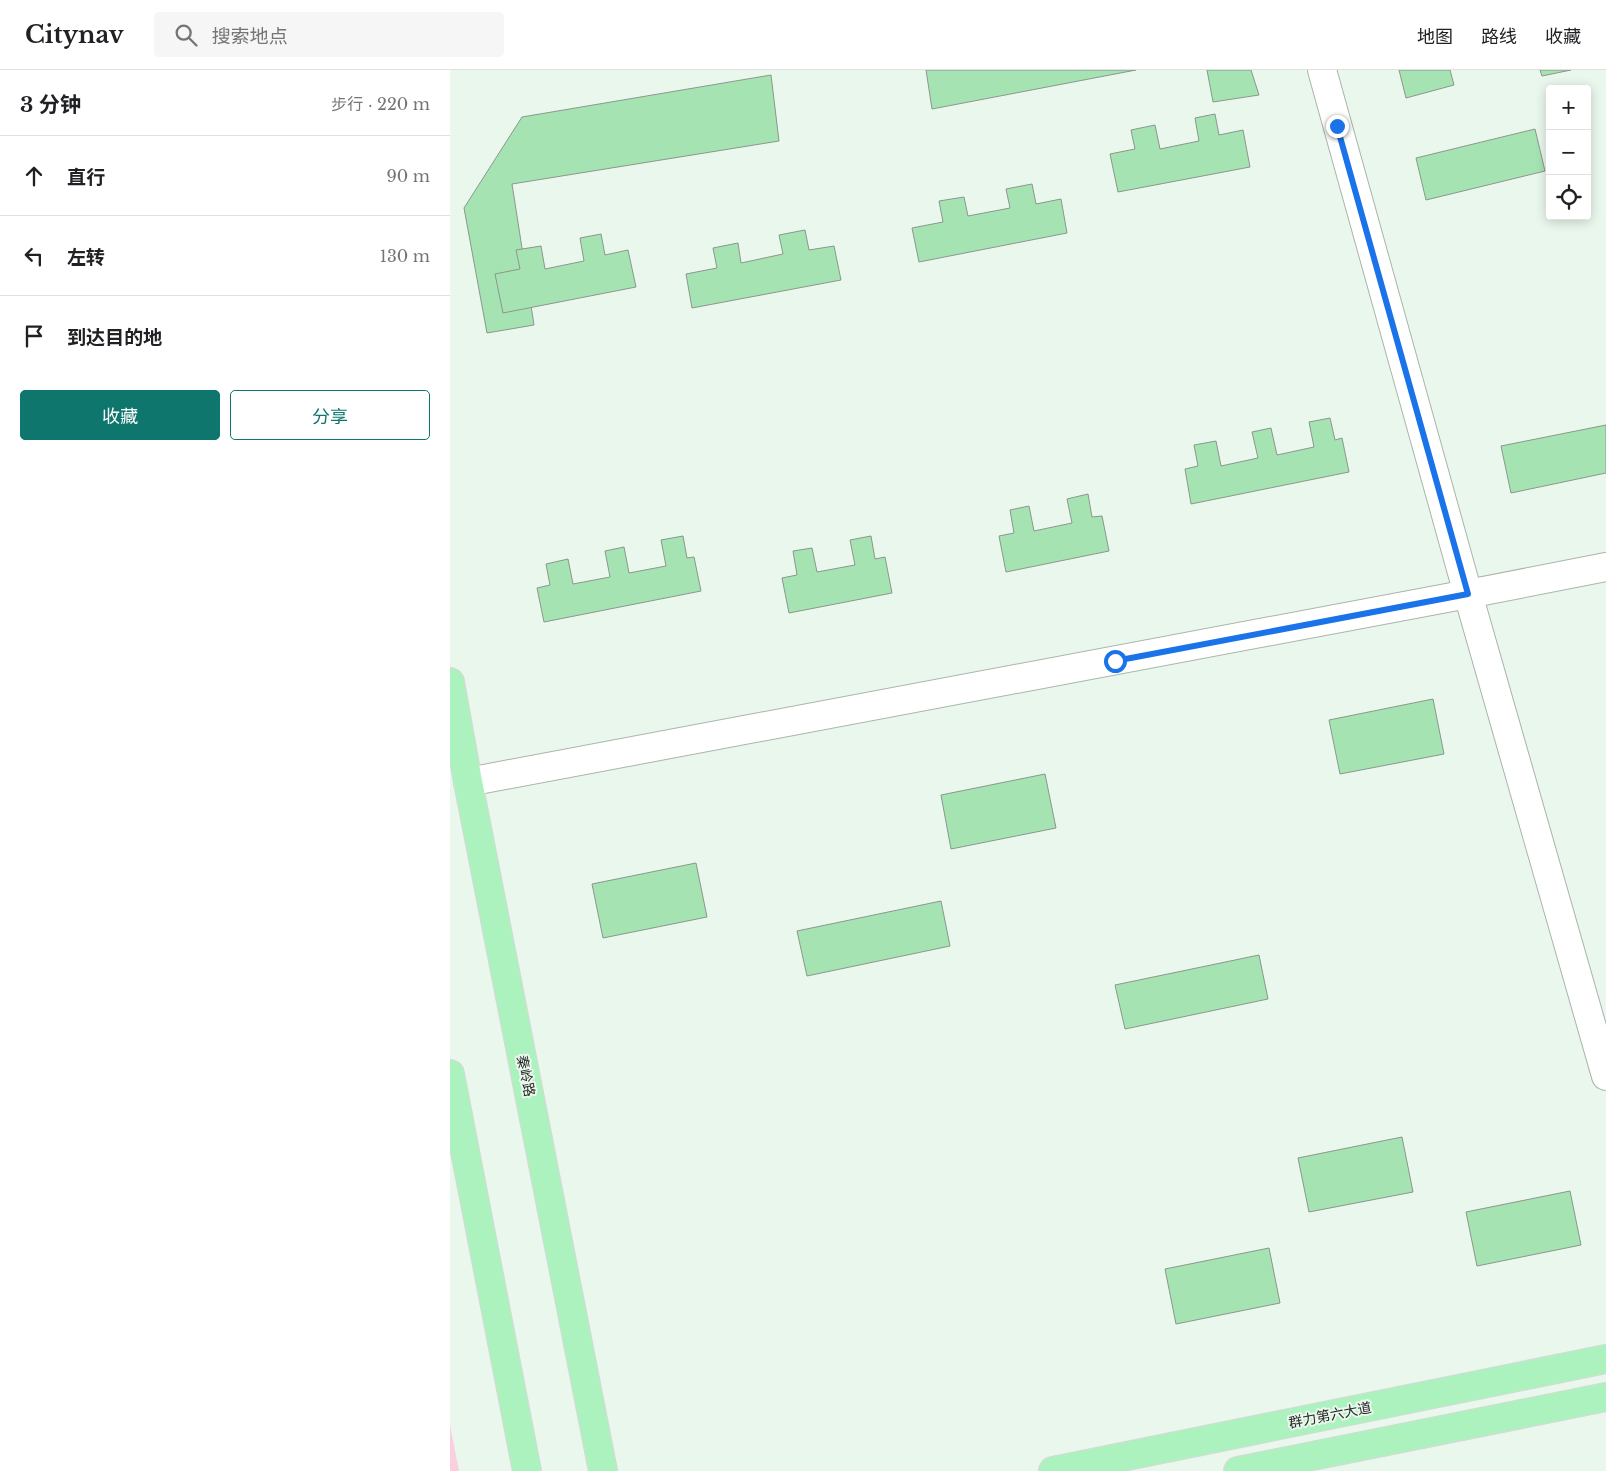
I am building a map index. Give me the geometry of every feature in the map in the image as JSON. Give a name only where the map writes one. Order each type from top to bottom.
[{"type":"main road","name":"秦岭路","points":[[450,682],[603,1471]]},
{"type":"main road","points":[[450,1074],[527,1471]]},
{"type":"main road","name":"群力第六大道","points":[[1053,1471],[1606,1359]]},
{"type":"main road","points":[[1238,1471],[1606,1397]]},
{"type":"street","points":[[1322,70],[1468,594],[1606,1076]]},
{"type":"street","points":[[468,782],[1468,594],[1606,566]]},
{"type":"shaded area","points":[[450,1425],[459,1471],[450,1471]]},
{"type":"building","points":[[926,70],[1136,70],[932,109]]},
{"type":"building","points":[[1207,70],[1251,70],[1259,95],[1213,102]]},
{"type":"building","points":[[1399,70],[1450,70],[1454,85],[1406,98]]},
{"type":"building","points":[[1540,70],[1571,70],[1542,76]]},
{"type":"building","points":[[771,75],[779,141],[512,184],[534,325],[487,333],[464,208],[522,117]]},
{"type":"building","points":[[1215,114],[1219,135],[1243,130],[1250,167],[1118,192],[1110,154],[1135,149],[1131,130],[1155,125],[1160,149],[1199,141],[1195,118]]},
{"type":"building","points":[[1535,129],[1545,171],[1426,200],[1416,158]]},
{"type":"building","points":[[1032,184],[1036,204],[1061,199],[1067,233],[919,262],[912,228],[943,222],[939,201],[964,197],[968,216],[1010,208],[1006,189]]},
{"type":"building","points":[[805,230],[809,250],[834,246],[841,280],[692,308],[686,274],[717,268],[713,248],[738,243],[741,263],[783,254],[779,235]]},
{"type":"building","points":[[601,234],[605,255],[628,250],[636,287],[503,313],[495,274],[520,269],[516,250],[541,246],[545,269],[584,261],[580,238]]},
{"type":"building","points":[[1330,418],[1335,440],[1342,438],[1349,472],[1191,504],[1185,469],[1198,466],[1194,445],[1216,441],[1221,466],[1258,458],[1252,432],[1271,428],[1277,455],[1314,447],[1309,422]]},
{"type":"building","points":[[1606,425],[1606,473],[1511,493],[1501,446]]},
{"type":"building","points":[[1088,494],[1092,517],[1102,516],[1109,551],[1006,572],[999,536],[1014,533],[1010,510],[1029,506],[1034,531],[1072,523],[1067,499]]},
{"type":"building","points":[[683,536],[687,558],[694,557],[701,591],[544,622],[537,588],[550,585],[546,564],[568,559],[573,584],[610,577],[605,551],[624,547],[629,573],[666,566],[661,540]]},
{"type":"building","points":[[871,536],[875,559],[885,557],[892,593],[789,613],[782,578],[797,575],[793,551],[812,548],[817,572],[855,565],[850,540]]},
{"type":"building","points":[[1433,699],[1444,754],[1340,774],[1329,720]]},
{"type":"building","points":[[1045,774],[1056,828],[951,849],[941,795]]},
{"type":"building","points":[[696,863],[707,917],[603,938],[592,884]]},
{"type":"building","points":[[941,901],[950,946],[807,976],[797,931]]},
{"type":"building","points":[[1259,955],[1268,999],[1125,1029],[1115,985]]},
{"type":"building","points":[[1402,1137],[1413,1192],[1309,1212],[1298,1158]]},
{"type":"building","points":[[1570,1191],[1581,1245],[1477,1266],[1466,1212]]},
{"type":"building","points":[[1269,1248],[1280,1303],[1176,1324],[1165,1269]]},
{"type":"route","points":[[1115,661],[1468,594],[1337,126]]}]
